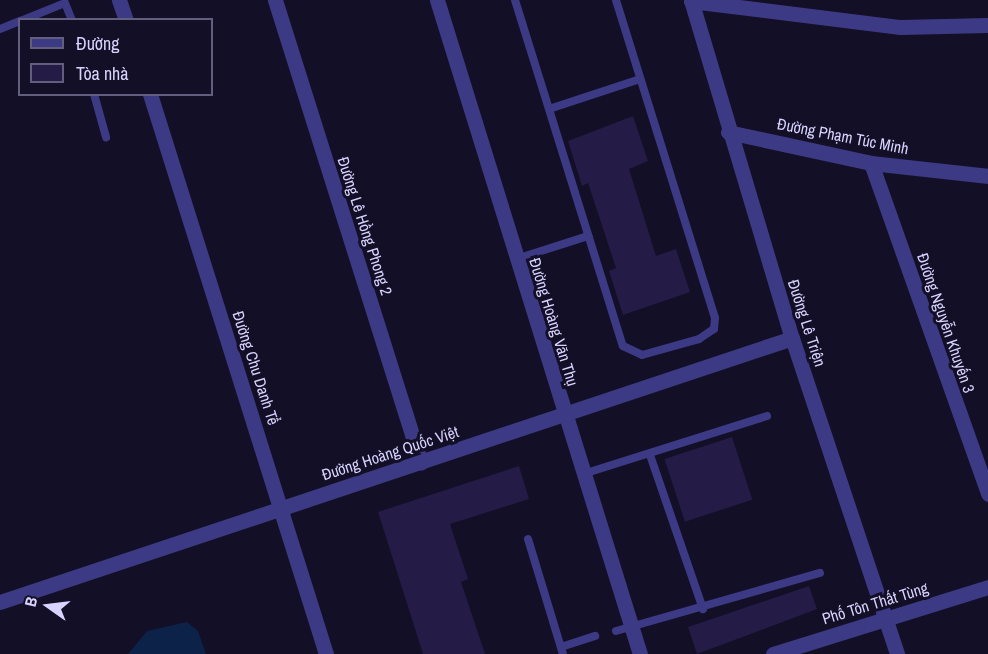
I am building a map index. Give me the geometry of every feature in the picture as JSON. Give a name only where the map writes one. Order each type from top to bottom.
[{"type":"street","points":[[119,0],[125,18]]},
{"type":"street","name":"Đường Lê Hồng Phong 2","points":[[275,0],[421,462]]},
{"type":"street","name":"Đường Hoàng Văn Thụ","points":[[437,0],[640,654]]},
{"type":"street","points":[[691,1],[900,27],[943,30],[988,25]]},
{"type":"street","name":"Đường Lê Triện","points":[[691,1],[728,132],[792,338],[897,654]]},
{"type":"street","name":"Đường Chu Danh Tể","points":[[151,96],[282,507],[326,654]]},
{"type":"street","name":"Đường Phạm Túc Minh","points":[[728,132],[871,163],[988,176]]},
{"type":"street","name":"Đường Nguyễn Khuyến 3","points":[[871,163],[988,494]]},
{"type":"street","name":"Đường Hoàng Quốc Việt","points":[[0,602],[792,338]]},
{"type":"street","name":"Phố Tôn Thất Tùng","points":[[773,654],[988,586]]},
{"type":"lane","points":[[515,0],[623,346],[632,354],[699,339],[714,329],[715,318],[616,0]]},
{"type":"lane","points":[[26,18],[65,3],[71,18]]},
{"type":"lane","points":[[0,29],[18,21]]},
{"type":"lane","points":[[549,109],[640,79]]},
{"type":"lane","points":[[95,96],[106,137]]},
{"type":"lane","points":[[516,259],[588,236]]},
{"type":"lane","points":[[583,474],[650,455],[767,416]]},
{"type":"lane","points":[[650,455],[703,609]]},
{"type":"lane","points":[[528,539],[562,651],[595,636]]},
{"type":"lane","points":[[616,631],[703,609],[820,573]]},
{"type":"water","points":[[187,622],[198,631],[206,654],[128,654],[147,631]]},
{"type":"building","points":[[633,116],[648,161],[629,169],[656,256],[676,249],[690,292],[623,315],[609,271],[616,268],[588,183],[582,186],[568,141]]},
{"type":"building","points":[[732,437],[752,500],[685,522],[664,459]]},
{"type":"building","points":[[519,466],[529,499],[450,524],[468,579],[461,582],[485,654],[423,654],[378,512]]},
{"type":"building","points":[[809,586],[817,609],[697,654],[688,627]]}]
